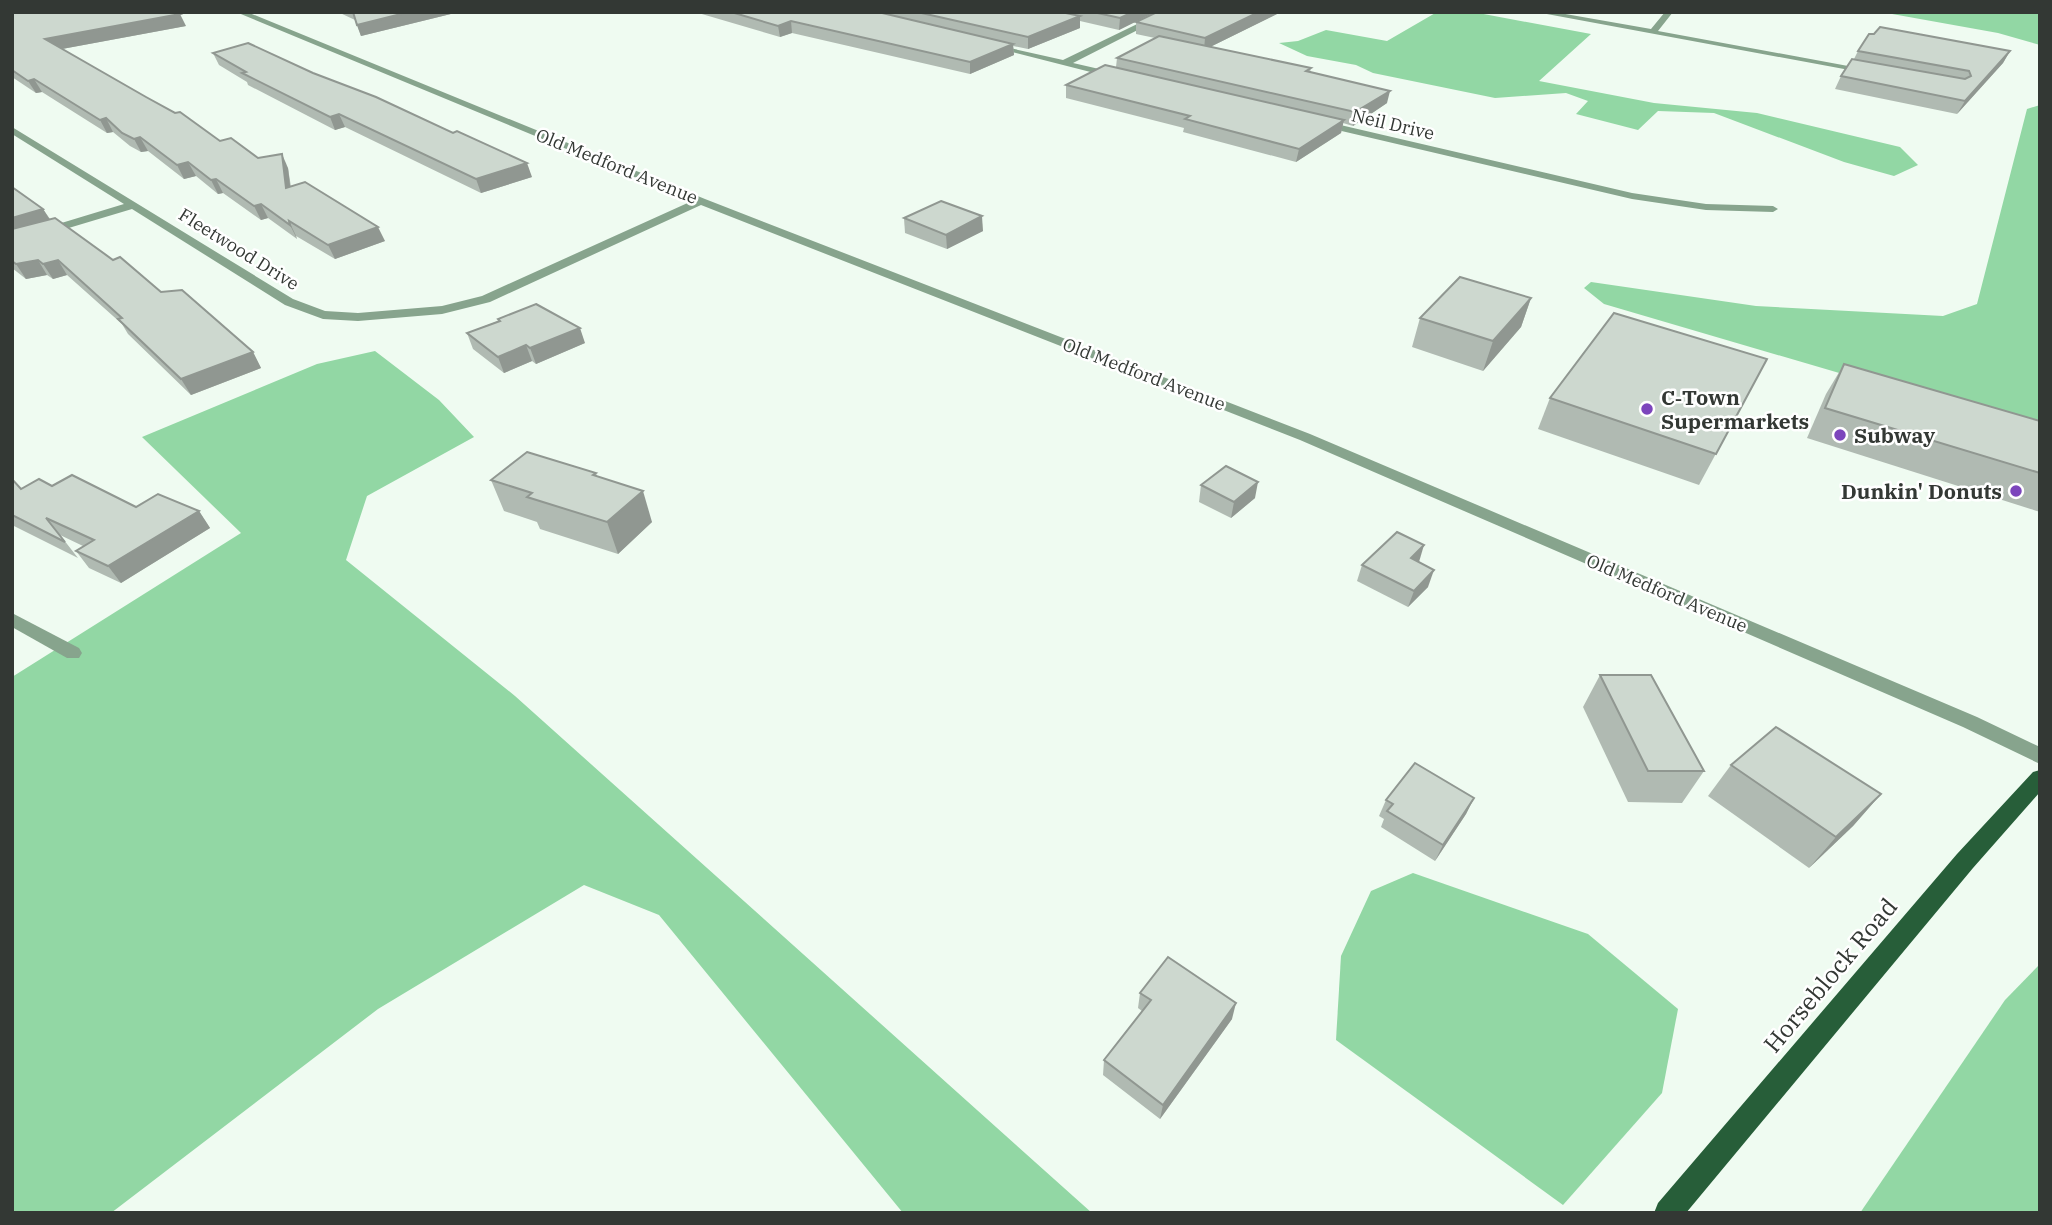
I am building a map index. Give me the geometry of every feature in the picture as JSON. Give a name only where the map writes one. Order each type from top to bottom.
[{"type":"main road","name":"Horseblock Road","points":[[1668,1213],[1965,861],[2040,778]]},
{"type":"street","name":"Old Medford Avenue","points":[[240,12],[701,201],[1305,437],[1970,722],[2040,756]]},
{"type":"street","points":[[1065,63],[1169,12]]},
{"type":"street","points":[[1540,12],[1878,72]]},
{"type":"street","points":[[1654,32],[1669,12]]},
{"type":"street","points":[[987,45],[1130,79]]},
{"type":"street","name":"Neil Drive","points":[[1314,122],[1632,196],[1706,207],[1773,209]]},
{"type":"street","name":"Fleetwood Drive","points":[[12,130],[289,302],[323,315],[358,317],[442,310],[486,299],[701,201]]},
{"type":"street","points":[[12,243],[134,205]]},
{"type":"street","points":[[12,620],[73,653]]},
{"type":"green space","points":[[1437,12],[1473,12],[1591,34],[1539,81],[1654,103],[1757,113],[1900,147],[1918,165],[1894,176],[1844,162],[1714,113],[1658,111],[1638,130],[1576,114],[1588,101],[1566,93],[1495,98],[1373,73],[1356,65],[1307,56],[1279,43],[1298,41],[1326,30],[1387,41]]},
{"type":"green space","points":[[1881,12],[2040,12],[2040,45],[1998,33]]},
{"type":"green space","points":[[2040,105],[2040,432],[1604,304],[1584,288],[1591,282],[1756,306],[1943,316],[1977,304],[2027,109]]},
{"type":"green space","points":[[375,351],[439,400],[474,437],[367,496],[346,560],[515,696],[1092,1213],[903,1213],[659,915],[584,885],[378,1009],[111,1213],[12,1213],[12,677],[241,533],[142,437],[317,364]]},
{"type":"green space","points":[[1413,873],[1588,934],[1678,1009],[1662,1093],[1563,1205],[1336,1040],[1341,956],[1371,891]]},
{"type":"green space","points":[[2040,964],[2040,1213],[1860,1213],[2005,1000]]},
{"type":"building","points":[[12,12],[180,14],[45,39],[175,113],[180,112],[220,141],[231,138],[258,158],[282,154],[286,188],[305,182],[378,227],[328,245],[289,221],[290,225],[261,204],[254,206],[216,179],[211,180],[188,162],[177,165],[140,137],[134,139],[122,133],[106,118],[100,120],[34,79],[28,81],[12,70]]},
{"type":"building","points":[[353,12],[409,12],[357,25]]},
{"type":"building","points":[[731,12],[878,12],[1013,44],[970,62],[791,21],[778,26]]},
{"type":"building","points":[[917,12],[1061,12],[1080,16],[1028,37]]},
{"type":"building","points":[[1093,12],[1133,12],[1120,18]]},
{"type":"building","points":[[1157,12],[1259,12],[1205,38],[1136,22]]},
{"type":"building","points":[[1880,27],[2010,51],[1965,101],[1841,76],[1852,59],[1965,79],[1971,76],[1969,71],[1858,51],[1869,34],[1874,34]]},
{"type":"building","points":[[1159,36],[1311,68],[1306,71],[1390,91],[1355,112],[1117,58]]},
{"type":"building","points":[[248,43],[527,163],[476,179],[339,114],[330,117],[242,73],[246,72],[213,53]]},
{"type":"building","points":[[1105,65],[1344,120],[1299,149],[1185,119],[1190,116],[1066,85]]},
{"type":"building","points":[[12,187],[43,209],[12,218]]},
{"type":"building","points":[[941,201],[982,216],[946,235],[904,218]]},
{"type":"building","points":[[55,218],[113,260],[120,257],[161,292],[182,290],[253,352],[181,379],[118,319],[122,318],[58,260],[43,264],[38,260],[16,264],[12,261],[12,229]]},
{"type":"building","points":[[1460,277],[1531,298],[1493,341],[1420,318]]},
{"type":"building","points":[[536,304],[580,328],[530,348],[526,345],[498,357],[467,333],[500,321],[498,319]]},
{"type":"building","name":"C‑Town Supermarkets","points":[[1614,313],[1767,359],[1716,454],[1550,398]]},
{"type":"building","points":[[1844,364],[2040,421],[2040,473],[1825,408]]},
{"type":"building","points":[[527,452],[643,491],[607,522],[527,497],[532,493],[491,480]]},
{"type":"building","points":[[1226,466],[1258,482],[1234,502],[1201,485]]},
{"type":"building","points":[[72,475],[136,507],[158,494],[199,511],[108,566],[76,551],[94,540],[46,518],[65,542],[12,515],[12,479],[21,489],[39,479],[52,486]]},
{"type":"building","points":[[1397,532],[1424,545],[1411,558],[1434,570],[1414,591],[1362,565]]},
{"type":"building","points":[[1600,675],[1651,675],[1704,771],[1648,771]]},
{"type":"building","points":[[1776,727],[1881,794],[1836,837],[1731,765]]},
{"type":"building","points":[[1415,763],[1474,798],[1443,845],[1387,811],[1393,804],[1386,800]]},
{"type":"building","points":[[1168,957],[1236,1003],[1163,1105],[1104,1060],[1151,1000],[1140,993]]},
{"type":"place","name":"C‑Town Supermarkets","points":[[1647,409]]},
{"type":"place","name":"Subway","points":[[1840,435]]},
{"type":"place","name":"Dunkin' Donuts","points":[[2016,491]]}]
